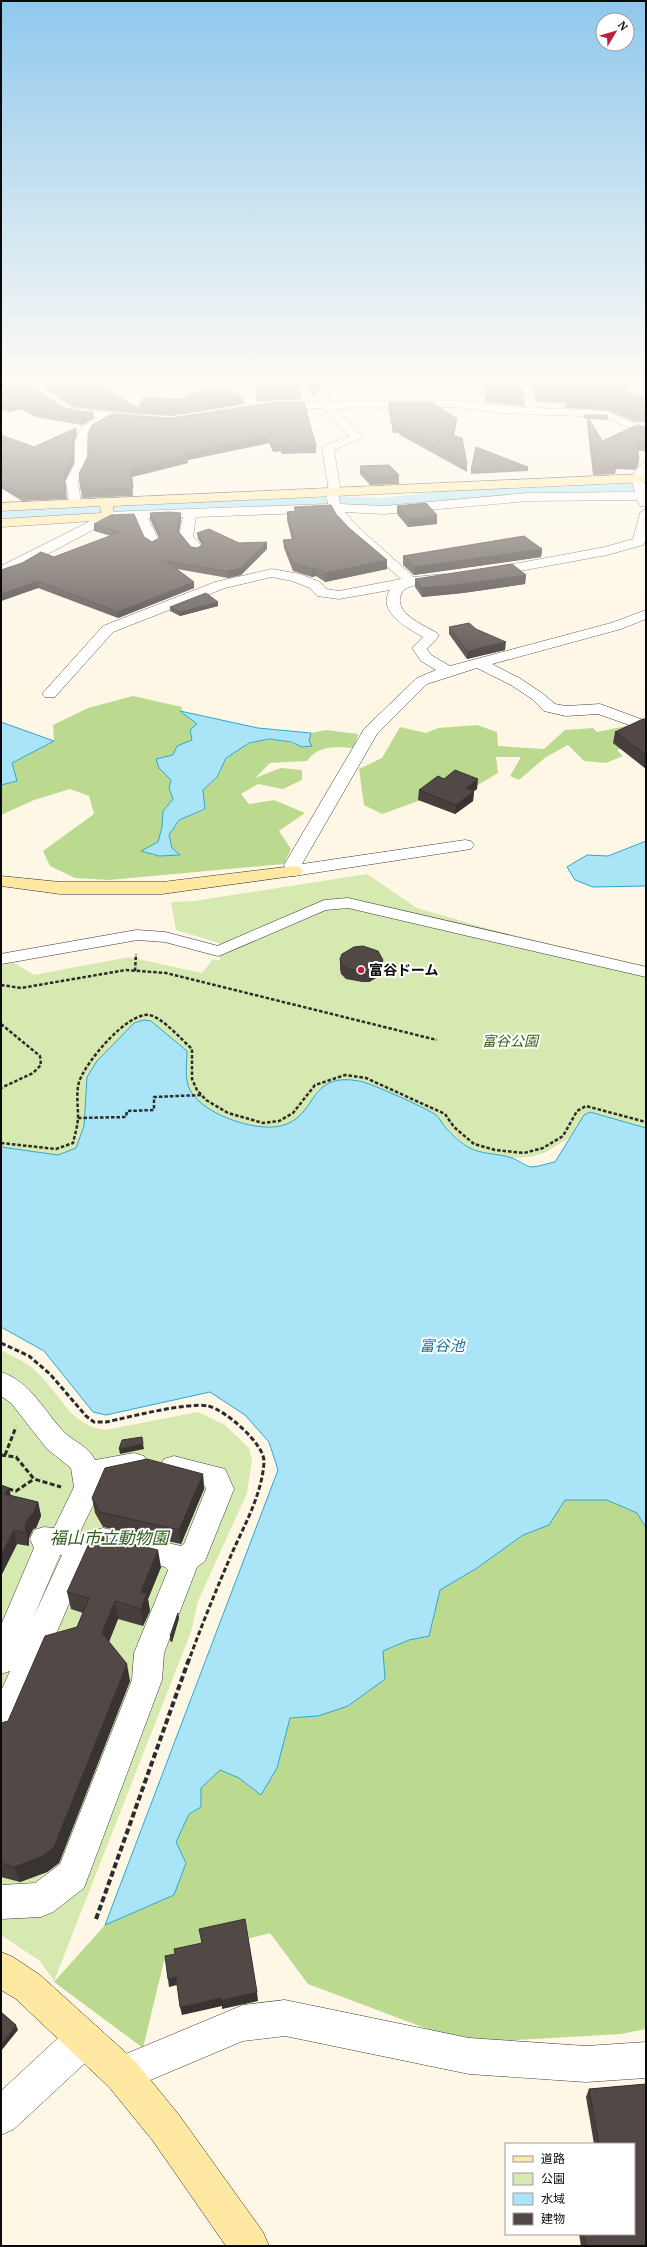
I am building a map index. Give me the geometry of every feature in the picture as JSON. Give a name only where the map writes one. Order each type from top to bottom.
[{"type":"main road","points":[[1,523],[107,509],[334,498],[546,485]]},
{"type":"main road","points":[[1,507],[74,503],[107,509]]},
{"type":"main road","points":[[1,881],[60,888],[162,888],[294,871]]},
{"type":"main road","points":[[1,1969],[28,1988],[122,2074],[166,2128],[249,2246]]},
{"type":"street","points":[[72,485],[74,503]]},
{"type":"street","points":[[332,485],[334,498],[354,531],[408,578],[408,582]]},
{"type":"street","points":[[475,574],[606,551],[638,542],[642,535],[646,513],[641,485]]},
{"type":"street","points":[[1,571],[16,565],[107,509],[140,516],[190,514],[334,498],[384,510],[528,497],[644,495]]},
{"type":"street","points":[[190,514],[186,536],[197,549]]},
{"type":"street","points":[[140,516],[153,543]]},
{"type":"street","points":[[50,694],[108,629],[220,585],[248,577],[272,574],[294,577],[316,585],[322,593],[339,595],[408,582],[460,576]]},
{"type":"street","points":[[408,582],[395,592],[393,603],[397,613],[432,636],[418,648],[426,658],[448,671]]},
{"type":"street","points":[[465,845],[294,871],[293,865],[370,732],[422,681],[448,671],[616,626],[646,614]]},
{"type":"street","points":[[479,663],[516,682],[537,696],[550,708],[566,712],[600,709],[646,726]]},
{"type":"street","points":[[1,1382],[20,1396],[56,1441],[83,1462],[84,1483],[59,1542],[1,1660]]},
{"type":"street","points":[[84,1483],[148,1461],[215,1477],[220,1489],[195,1552],[179,1563]]},
{"type":"street","points":[[1,1902],[41,1900],[72,1876],[147,1680],[149,1653],[183,1568],[174,1556],[103,1540],[83,1547],[59,1542]]},
{"type":"street","points":[[1,1726],[59,1542]]},
{"type":"street","points":[[122,2074],[243,2023],[285,2018],[469,2056],[586,2064],[646,2060]]},
{"type":"street","points":[[1,2116],[84,2039]]},
{"type":"lane","points":[[1,959],[137,935],[165,937],[218,952],[325,905],[348,903],[646,972]]},
{"type":"path","points":[[135,970],[136,954]]},
{"type":"path","points":[[1,985],[11,988],[21,988],[135,970],[166,973],[437,1040]]},
{"type":"path","points":[[1,1143],[56,1149],[73,1142],[78,1118],[79,1083],[87,1066],[120,1030],[134,1019],[143,1015],[150,1015],[157,1019],[192,1049],[192,1079],[197,1090],[206,1100],[228,1113],[263,1123],[279,1121],[294,1113],[315,1085],[330,1078],[345,1075],[366,1078],[445,1114],[454,1127],[474,1144],[495,1150],[524,1153],[544,1148],[563,1136],[577,1112],[586,1106],[646,1122]]},
{"type":"path","points":[[1,1024],[40,1056],[42,1065],[33,1073],[1,1088]]},
{"type":"path","points":[[78,1118],[126,1117],[127,1111],[154,1110],[154,1097],[201,1095]]},
{"type":"path","points":[[1,1455],[16,1457],[34,1479]]},
{"type":"path","points":[[1,1487],[16,1491],[34,1479],[84,1483]]},
{"type":"green space","points":[[133,696],[182,707],[181,711],[197,724],[192,740],[177,746],[173,755],[159,768],[171,780],[169,788],[173,799],[163,811],[162,827],[158,842],[142,851],[159,856],[179,854],[172,848],[169,835],[179,820],[205,810],[203,790],[214,781],[225,760],[235,751],[253,742],[263,740],[282,741],[302,747],[309,741],[311,733],[326,730],[358,734],[354,748],[328,748],[316,752],[307,761],[270,763],[255,778],[281,768],[302,770],[302,780],[283,789],[258,784],[241,794],[249,804],[274,800],[305,813],[279,831],[291,849],[284,864],[109,880],[75,878],[50,866],[43,851],[94,814],[89,796],[70,789],[34,800],[1,815],[1,785],[17,781],[12,763],[54,741],[53,725],[88,708]]},
{"type":"green space","points":[[636,724],[646,739],[617,750],[623,756],[606,763],[584,761],[568,745],[546,757],[519,780],[510,776],[521,757],[496,757],[498,773],[478,785],[421,800],[382,814],[364,805],[359,769],[382,758],[400,727],[426,733],[438,728],[477,725],[497,732],[498,746],[544,749],[565,730],[593,728],[597,732]]},
{"type":"green space","name":"富谷公園","points":[[367,874],[417,908],[496,931],[646,966],[646,1128],[590,1112],[584,1115],[569,1138],[544,1153],[530,1157],[512,1158],[485,1153],[468,1147],[446,1128],[437,1115],[360,1081],[319,1089],[306,1109],[297,1119],[285,1124],[255,1126],[223,1116],[209,1109],[198,1100],[190,1090],[187,1081],[187,1051],[134,1023],[97,1061],[87,1077],[84,1126],[76,1148],[58,1155],[1,1147],[1,965],[14,963],[34,975],[129,957],[202,973],[213,959],[220,961],[219,943],[176,930],[171,902],[194,901]]},
{"type":"green space","name":"福山市立動物園","points":[[1,1350],[35,1370],[74,1415],[82,1422],[93,1427],[105,1430],[198,1412],[225,1425],[249,1448],[252,1460],[247,1493],[198,1601],[191,1632],[54,1981],[40,1961],[1,1935]]},
{"type":"green space","points":[[565,1500],[607,1500],[637,1513],[646,1529],[646,2029],[621,2034],[465,2043],[308,1984],[270,1933],[164,1961],[143,2048],[54,1982],[105,1925],[174,1895],[186,1863],[176,1842],[189,1814],[201,1807],[201,1788],[220,1770],[239,1778],[261,1795],[283,1742],[290,1718],[318,1716],[383,1651],[409,1640],[429,1636],[440,1590],[477,1568],[523,1535],[549,1525]]},
{"type":"water","points":[[180,711],[258,728],[311,733],[309,741],[312,746],[302,747],[291,742],[269,739],[249,743],[226,758],[217,777],[203,790],[205,809],[179,820],[169,835],[172,848],[180,855],[159,856],[141,851],[158,842],[162,827],[163,811],[173,799],[169,788],[171,780],[159,768],[156,759],[173,755],[177,746],[192,740],[190,730],[197,724]]},
{"type":"water","points":[[1,722],[54,741],[12,763],[17,781],[1,785]]},
{"type":"water","points":[[646,841],[646,886],[593,887],[575,880],[567,867],[587,855],[608,856]]},
{"type":"water","name":"富谷池","points":[[144,1020],[151,1021],[187,1051],[187,1081],[190,1090],[197,1099],[220,1115],[248,1125],[276,1127],[287,1124],[297,1118],[304,1111],[322,1087],[331,1082],[343,1080],[365,1083],[431,1112],[439,1118],[450,1133],[473,1150],[512,1158],[531,1167],[555,1162],[584,1115],[590,1112],[646,1128],[646,1528],[637,1513],[607,1500],[565,1500],[549,1525],[523,1535],[477,1568],[440,1590],[429,1636],[409,1640],[383,1651],[385,1679],[348,1706],[318,1716],[290,1718],[277,1768],[261,1795],[239,1778],[220,1770],[201,1788],[201,1807],[189,1814],[176,1842],[186,1863],[174,1895],[105,1925],[278,1470],[269,1442],[245,1415],[210,1392],[106,1415],[93,1412],[44,1351],[1,1327],[1,1147],[58,1155],[76,1148],[84,1126],[87,1077],[97,1061],[134,1023]]},
{"type":"building","points":[[6,485],[65,485],[66,492],[21,494]]},
{"type":"building","points":[[80,485],[133,485],[133,488],[81,490]]},
{"type":"building","points":[[426,503],[437,515],[409,519],[397,506]]},
{"type":"building","points":[[331,505],[336,514],[348,527],[387,560],[325,573],[316,567],[312,569],[293,563],[283,540],[294,539],[287,512],[296,511],[294,507]]},
{"type":"building","points":[[150,513],[181,513],[177,530],[191,547],[197,548],[204,544],[197,533],[209,529],[239,543],[267,542],[241,568],[227,571],[166,561],[194,582],[118,612],[38,581],[1,594],[1,570],[22,563],[41,552],[54,557],[120,532],[94,524],[111,515],[134,514],[144,537],[152,542],[161,537]]},
{"type":"building","points":[[524,536],[542,549],[415,567],[403,556]]},
{"type":"building","points":[[512,564],[526,575],[464,584],[422,588],[415,579]]},
{"type":"building","points":[[206,593],[218,602],[180,612],[170,607]]},
{"type":"building","points":[[469,623],[476,629],[506,642],[468,652],[449,627]]},
{"type":"building","points":[[646,719],[646,755],[615,732]]},
{"type":"building","points":[[455,770],[478,779],[466,788],[474,791],[456,805],[419,790],[438,776],[444,779]]},
{"type":"building","points":[[363,946],[378,951],[383,960],[381,965],[369,971],[362,972],[346,968],[341,964],[340,959],[342,954],[354,947]]},
{"type":"building","points":[[142,1437],[143,1444],[119,1449],[122,1440]]},
{"type":"building","points":[[147,1459],[203,1474],[179,1530],[100,1512],[92,1498],[105,1468]]},
{"type":"building","points":[[1,1485],[9,1488],[5,1494],[38,1502],[33,1514],[30,1516],[25,1525],[26,1533],[14,1530],[1,1556]]},
{"type":"building","points":[[100,1536],[158,1550],[141,1592],[147,1593],[141,1609],[115,1601],[102,1633],[127,1664],[54,1847],[43,1856],[14,1867],[1,1863],[1,1723],[8,1721],[45,1636],[77,1627],[89,1598],[67,1592],[91,1539]]},
{"type":"building","points":[[178,1613],[172,1636],[170,1636]]},
{"type":"building","points":[[245,1919],[257,1992],[221,2001],[221,1998],[180,2007],[176,1977],[168,1979],[165,1956],[175,1954],[174,1949],[202,1943],[199,1929]]},
{"type":"building","points":[[1,2012],[16,2025],[1,2045]]},
{"type":"building","points":[[646,2084],[646,2246],[586,2246],[583,2235],[635,2235],[635,2143],[599,2143],[589,2089]]},
{"type":"waterway","points":[[1,517],[251,500],[383,505],[529,488],[621,485]]},
{"type":"place","name":"富谷ドーム","points":[[361,970]]}]
